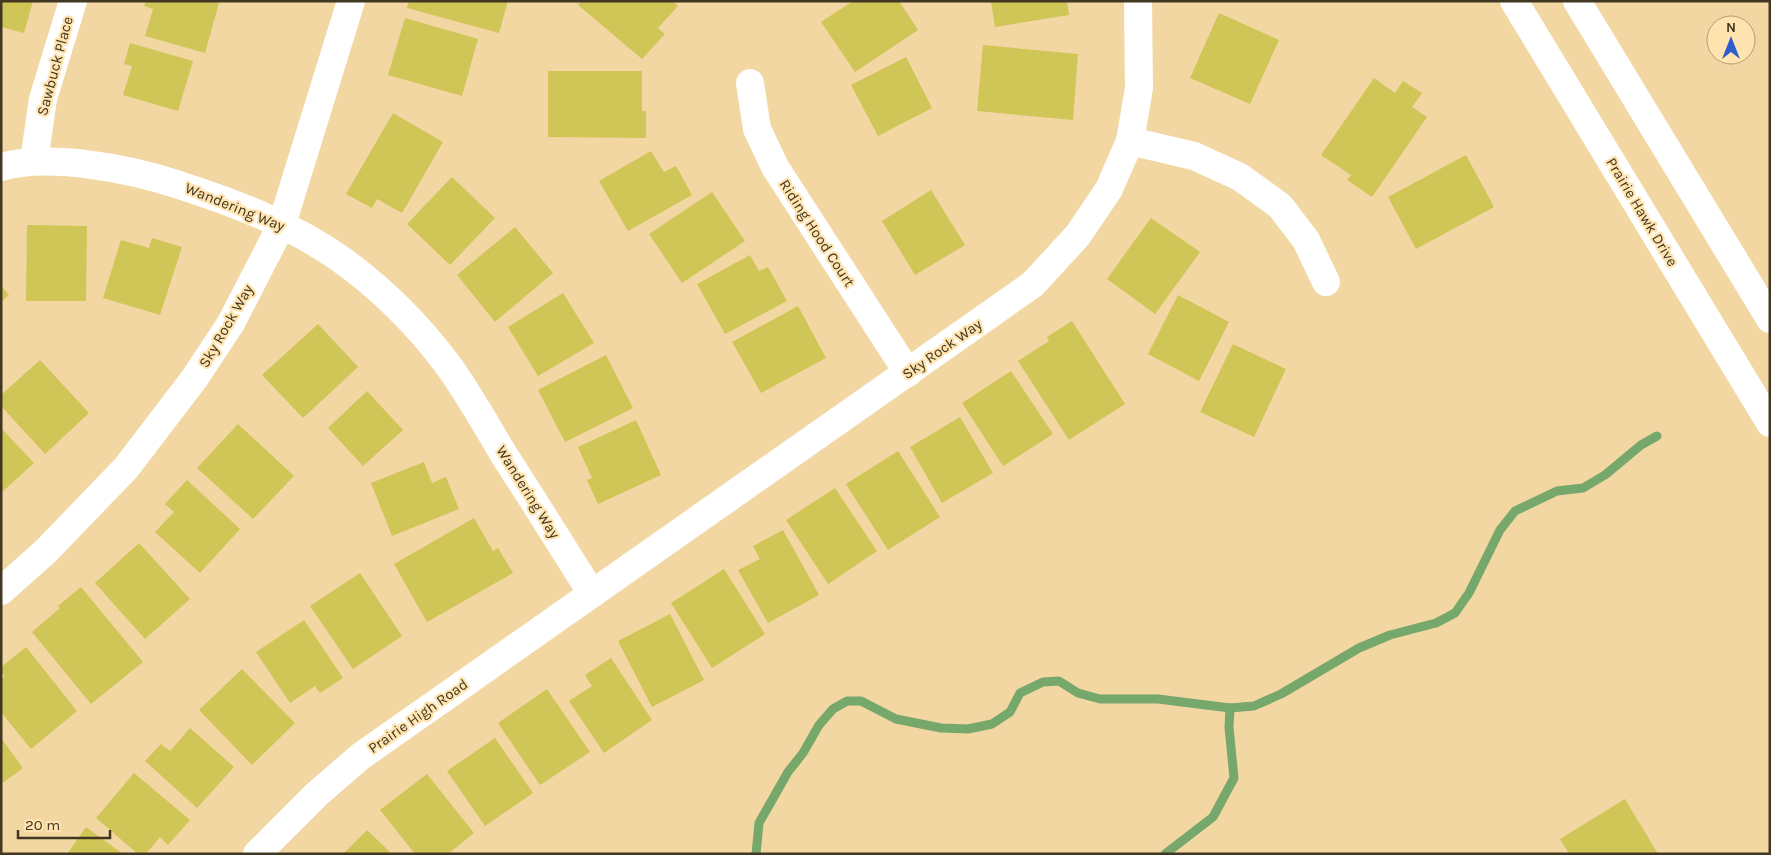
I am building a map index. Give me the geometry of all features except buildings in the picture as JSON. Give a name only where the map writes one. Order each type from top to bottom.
[{"type":"street","name":"Sawbuck Place","points":[[34,161],[43,99],[73,1]]},
{"type":"street","name":"Sky Rock Way","points":[[1,591],[46,552],[93,505],[160,425],[231,322],[282,224],[351,1]]},
{"type":"street","name":"Sky Rock Way","points":[[592,594],[1033,284],[1078,235],[1109,189],[1130,141],[1139,88],[1140,43],[1138,1]]},
{"type":"street","name":"Prairie Hawk Drive","points":[[1514,1],[1770,423]]},
{"type":"street","points":[[1577,1],[1770,319]]},
{"type":"street","name":"Riding Hood Court","points":[[750,83],[757,129],[775,167],[908,373]]},
{"type":"street","points":[[1130,141],[1194,156],[1240,177],[1280,206],[1306,240],[1326,282]]},
{"type":"street","name":"Wandering Way","points":[[1,167],[34,161],[110,166],[160,179],[227,201],[282,224],[338,258],[378,289],[414,325],[448,365],[592,594]]},
{"type":"street","name":"Prairie High Road","points":[[257,854],[311,800],[361,756],[592,594]]},
{"type":"waterway","points":[[756,854],[759,823],[788,772],[803,753],[819,725],[833,709],[847,701],[861,701],[896,719],[941,728],[968,729],[992,724],[1010,712],[1020,693],[1043,682],[1059,681],[1078,693],[1100,699],[1158,699],[1230,708],[1254,706],[1281,694],[1359,648],[1390,635],[1436,623],[1455,613],[1469,593],[1500,530],[1515,511],[1557,491],[1583,488],[1605,475],[1641,445],[1657,436]]},
{"type":"waterway","points":[[1165,854],[1213,817],[1234,778],[1229,727],[1230,708]]}]
